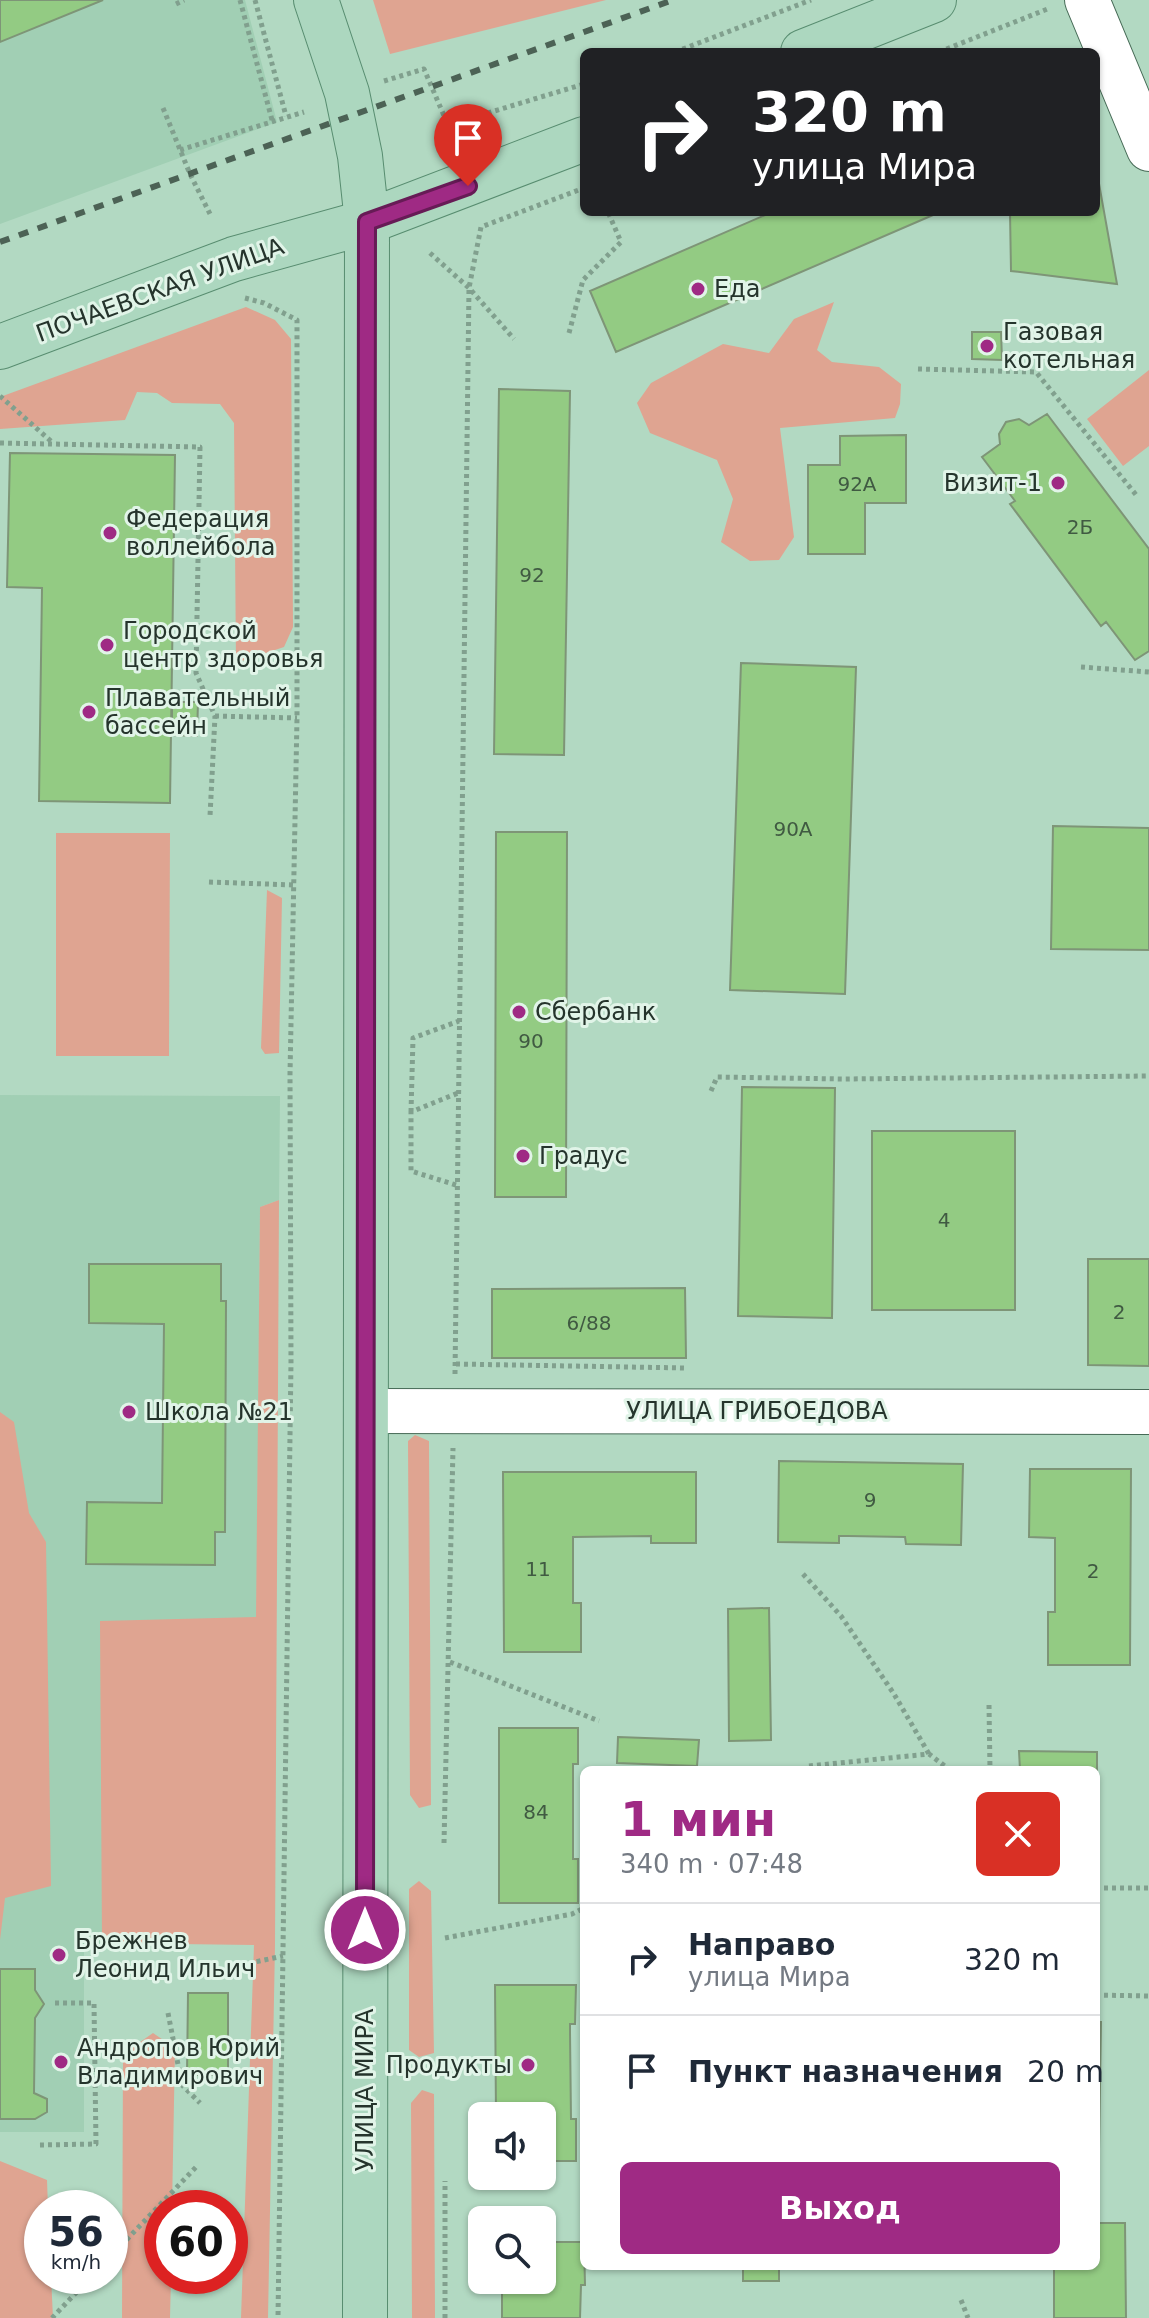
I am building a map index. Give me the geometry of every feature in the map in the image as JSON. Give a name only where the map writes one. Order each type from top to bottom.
[{"type":"main road","name":"УЛИЦА МИРА","points":[[316,0],[347,93],[360,156],[367,222],[365,2318]]},
{"type":"main road","points":[[813,48],[934,0]]},
{"type":"main road","points":[[367,222],[468,186],[580,141]]},
{"type":"main road","name":"ПОЧАЕВСКАЯ УЛИЦА","points":[[0,347],[234,259],[367,222]]},
{"type":"street","points":[[1071,3],[1095,48]]},
{"type":"street","points":[[1100,57],[1149,149]]},
{"type":"street","name":"УЛИЦА ГРИБОЕДОВА","points":[[366,1411],[1149,1412]]},
{"type":"path","points":[[176,4],[184,0]]},
{"type":"path","points":[[240,0],[272,120]]},
{"type":"path","points":[[255,0],[286,116]]},
{"type":"path","points":[[685,48],[811,0]]},
{"type":"path","points":[[950,48],[1071,3]]},
{"type":"path","points":[[384,81],[424,69],[448,125],[580,85]]},
{"type":"path","points":[[163,108],[210,214]]},
{"type":"path","points":[[180,150],[304,112]]},
{"type":"path","points":[[444,1843],[450,1662],[469,288],[481,227],[580,190]]},
{"type":"path","points":[[569,333],[583,280],[621,242],[610,216]]},
{"type":"path","points":[[430,253],[469,288],[514,339]]},
{"type":"path","points":[[264,303],[297,320],[297,718],[290,1074],[291,1362],[278,2318]]},
{"type":"path","points":[[918,369],[1036,372],[1137,496]]},
{"type":"path","points":[[0,396],[54,444]]},
{"type":"path","points":[[0,443],[200,447],[196,673],[215,716],[210,816]]},
{"type":"path","points":[[1081,667],[1149,672]]},
{"type":"path","points":[[215,716],[297,718]]},
{"type":"path","points":[[209,882],[294,885]]},
{"type":"path","points":[[456,1185],[411,1171],[411,1112],[413,1038],[459,1021]]},
{"type":"path","points":[[711,1091],[717,1077],[1149,1076]]},
{"type":"path","points":[[411,1112],[458,1093]]},
{"type":"path","points":[[803,1574],[841,1616],[894,1694],[929,1754],[945,1766]]},
{"type":"path","points":[[450,1662],[599,1721]]},
{"type":"path","points":[[989,1705],[990,1766]]},
{"type":"path","points":[[809,1766],[929,1754]]},
{"type":"path","points":[[1100,1888],[1149,1888]]},
{"type":"path","points":[[445,1938],[580,1910]]},
{"type":"path","points":[[194,1975],[283,1956]]},
{"type":"path","points":[[1100,1995],[1149,1996]]},
{"type":"path","points":[[40,2145],[96,2144],[94,2003],[53,2003]]},
{"type":"path","points":[[168,2013],[182,2085],[200,2103]]},
{"type":"path","points":[[128,2238],[198,2165]]},
{"type":"path","points":[[445,2181],[445,2318]]},
{"type":"path","points":[[52,2318],[75,2294]]},
{"type":"path","points":[[961,2300],[968,2318]]},
{"type":"shaded area","points":[[0,0],[245,0],[277,122],[0,224]]},
{"type":"shaded area","points":[[373,0],[606,0],[390,54]]},
{"type":"shaded area","points":[[834,302],[817,350],[832,362],[879,367],[901,384],[900,404],[895,418],[780,428],[794,537],[779,560],[750,561],[721,542],[733,499],[717,460],[650,433],[637,403],[651,383],[723,344],[769,353],[794,319]]},
{"type":"shaded area","points":[[246,307],[275,320],[291,339],[293,627],[284,647],[236,663],[234,423],[220,404],[172,403],[157,393],[137,392],[125,420],[0,429],[0,397]]},
{"type":"shaded area","points":[[1149,370],[1149,446],[1123,466],[1087,419]]},
{"type":"shaded area","points":[[56,833],[170,833],[169,1056],[56,1056]]},
{"type":"shaded area","points":[[267,890],[282,898],[279,1053],[265,1054],[261,1048]]},
{"type":"shaded area","name":"Школа №21","points":[[0,1095],[280,1096],[279,1200],[260,1207],[254,1944],[84,1944],[84,2132],[0,2132]]},
{"type":"shaded area","points":[[279,1200],[275,1945],[268,2318],[241,2318],[242,2294],[248,2294],[248,2190],[245,2190],[254,1945],[102,1943],[100,1621],[256,1617],[260,1207]]},
{"type":"shaded area","points":[[0,1412],[14,1422],[29,1513],[46,1542],[51,1886],[5,1898],[0,1940]]},
{"type":"shaded area","points":[[415,1435],[429,1441],[431,1805],[419,1808],[410,1795],[408,1441]]},
{"type":"shaded area","points":[[419,1881],[431,1891],[434,2053],[419,2057],[409,2050],[409,1889]]},
{"type":"shaded area","points":[[153,2033],[175,2048],[172,2190],[144,2190],[144,2294],[171,2294],[170,2318],[122,2318],[122,2294],[128,2294],[128,2190],[122,2190],[123,2054]]},
{"type":"shaded area","points":[[422,2090],[434,2094],[435,2318],[412,2318],[411,2103]]},
{"type":"shaded area","points":[[0,2161],[47,2180],[47,2190],[24,2190],[24,2294],[52,2294],[53,2318],[0,2318]]},
{"type":"building","points":[[0,0],[103,0],[0,42]]},
{"type":"building","points":[[1100,189],[1117,284],[1011,271],[1010,216],[1100,216]]},
{"type":"building","points":[[763,216],[931,216],[616,352],[590,291]]},
{"type":"building","name":"Газовая котельная","points":[[972,332],[1001,332],[1002,360],[972,359]]},
{"type":"building","points":[[499,389],[570,391],[564,755],[494,754]]},
{"type":"building","points":[[1047,414],[1149,549],[1149,651],[1135,660],[1106,622],[1101,626],[1010,504],[1015,501],[982,457],[1000,444],[999,434],[1006,422],[1019,419],[1029,425]]},
{"type":"building","points":[[906,435],[906,503],[865,503],[865,554],[808,554],[808,465],[840,465],[840,436]]},
{"type":"building","name":"Городской центр здоровья","points":[[10,453],[175,455],[170,803],[39,801],[42,588],[7,587]]},
{"type":"building","points":[[741,663],[856,667],[845,994],[730,990]]},
{"type":"building","points":[[172,702],[198,702],[197,736],[172,735]]},
{"type":"building","points":[[1053,826],[1149,828],[1149,950],[1051,949]]},
{"type":"building","points":[[496,832],[567,832],[566,1197],[495,1197]]},
{"type":"building","points":[[742,1087],[835,1088],[832,1318],[738,1316]]},
{"type":"building","points":[[872,1131],[1015,1131],[1015,1310],[872,1310]]},
{"type":"building","points":[[1088,1259],[1149,1259],[1149,1366],[1088,1365]]},
{"type":"building","points":[[89,1264],[221,1264],[221,1301],[226,1301],[225,1532],[215,1532],[215,1565],[86,1564],[87,1502],[162,1503],[164,1324],[89,1323]]},
{"type":"building","points":[[685,1288],[686,1358],[492,1358],[492,1289]]},
{"type":"building","points":[[779,1461],[963,1464],[961,1545],[906,1544],[905,1537],[848,1536],[839,1536],[839,1543],[778,1542]]},
{"type":"building","points":[[1030,1469],[1131,1469],[1130,1665],[1048,1665],[1048,1612],[1055,1612],[1055,1538],[1029,1537]]},
{"type":"building","points":[[503,1472],[696,1472],[696,1543],[651,1543],[651,1536],[573,1537],[573,1603],[581,1603],[581,1652],[504,1652]]},
{"type":"building","points":[[769,1608],[771,1740],[729,1741],[728,1609]]},
{"type":"building","points":[[499,1728],[578,1728],[578,1764],[573,1764],[573,1859],[578,1859],[578,1903],[499,1903]]},
{"type":"building","points":[[618,1737],[699,1740],[697,1766],[617,1763]]},
{"type":"building","points":[[1019,1751],[1097,1752],[1097,1766],[1020,1766]]},
{"type":"building","points":[[0,1969],[35,1969],[35,1990],[44,2004],[35,2018],[34,2093],[47,2099],[47,2112],[35,2119],[0,2119]]},
{"type":"building","points":[[495,1985],[576,1985],[575,2024],[570,2024],[570,2033],[571,2119],[576,2119],[576,2161],[556,2161],[556,2102],[496,2102]]},
{"type":"building","points":[[188,1993],[228,1993],[228,2075],[187,2075]]},
{"type":"building","points":[[1100,2223],[1125,2223],[1126,2318],[1054,2318],[1054,2270],[1100,2270]]},
{"type":"building","points":[[556,2242],[580,2242],[580,2270],[585,2270],[585,2285],[581,2285],[580,2318],[502,2318],[502,2294],[556,2294]]},
{"type":"building","points":[[743,2270],[779,2270],[779,2281],[743,2281]]},
{"type":"railway","points":[[0,242],[673,0]]},
{"type":"place","name":"Еда","points":[[698,289]]},
{"type":"place","name":"Газовая котельная","points":[[987,346]]},
{"type":"place","name":"Визит-1","points":[[1058,483]]},
{"type":"place","name":"Федерация воллейбола","points":[[110,533]]},
{"type":"place","name":"Городской центр здоровья","points":[[107,645]]},
{"type":"place","name":"Плавательный бассейн","points":[[89,712]]},
{"type":"place","name":"Сбербанк","points":[[519,1012]]},
{"type":"place","name":"Градус","points":[[523,1156]]},
{"type":"place","name":"Школа №21","points":[[129,1412]]},
{"type":"place","name":"Брежнев Леонид Ильич","points":[[59,1955]]},
{"type":"place","name":"Андропов Юрий Владимирович","points":[[61,2062]]},
{"type":"place","name":"Продукты","points":[[528,2065]]},
{"type":"route","points":[[365,1930],[367,222],[468,186]]}]
